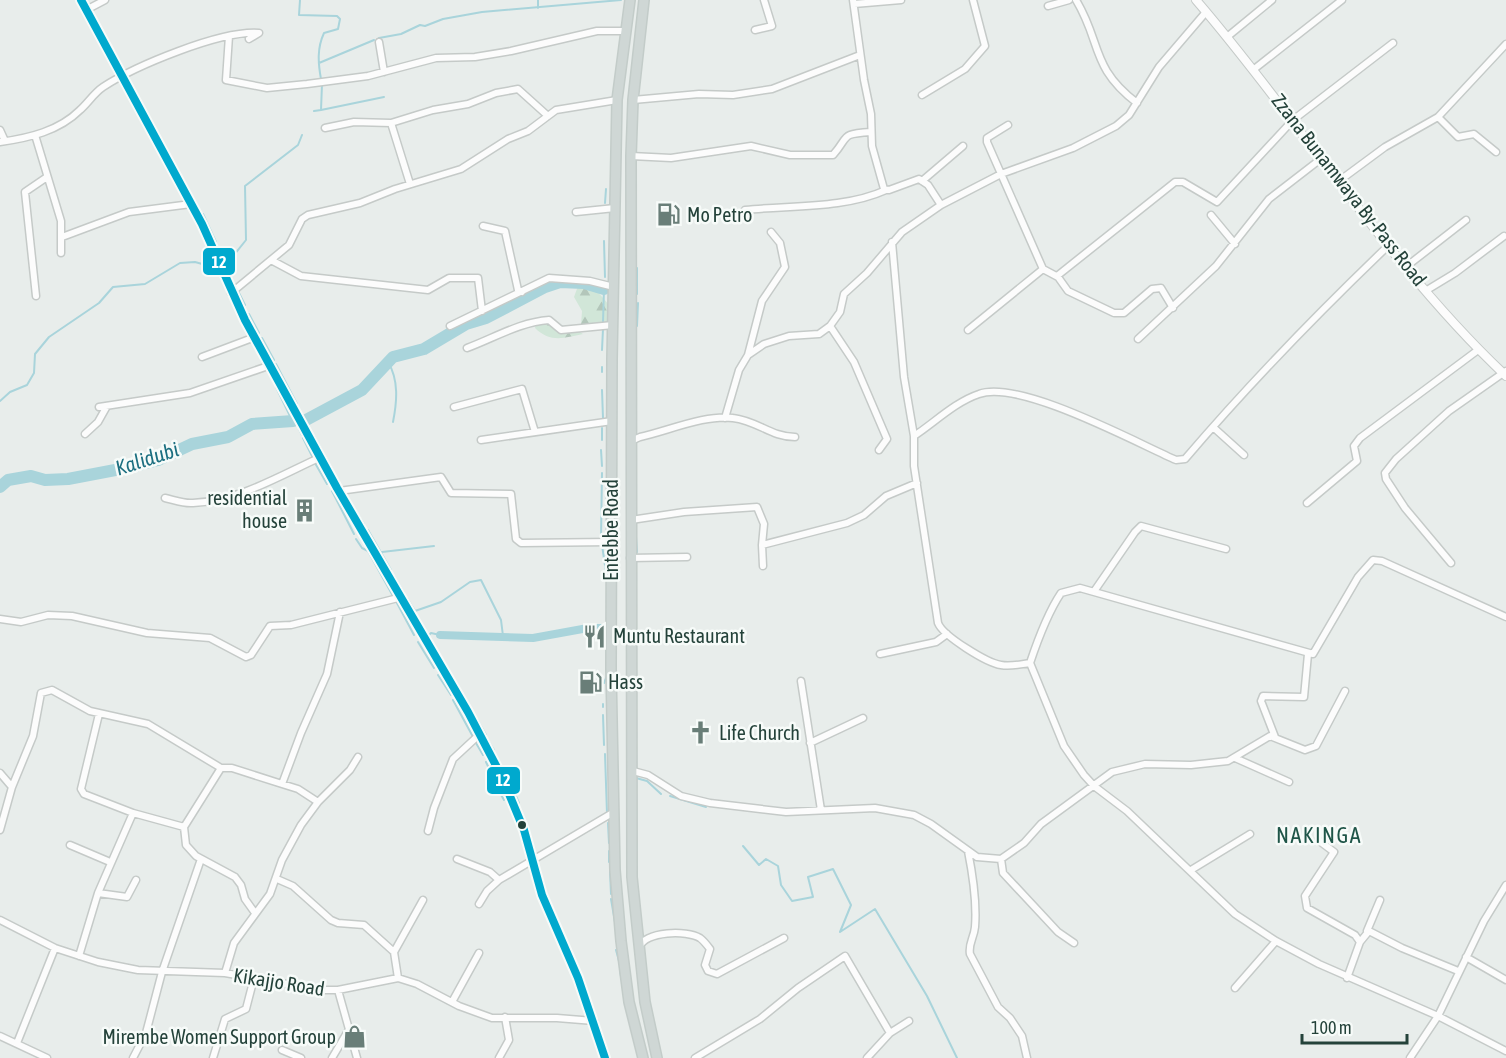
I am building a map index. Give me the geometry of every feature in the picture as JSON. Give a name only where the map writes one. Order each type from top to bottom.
[{"type":"main road","name":"Entebbe Road","points":[[630,0],[624,31],[617,100],[611,542],[614,812],[621,942],[629,1002],[643,1058]]},
{"type":"main road","name":"Entebbe Road","points":[[644,0],[633,100],[631,156],[632,877],[645,1002],[657,1058]]},
{"type":"main road","points":[[612,392],[631,394]]},
{"type":"street","points":[[81,0],[191,204],[231,293],[339,491],[480,734],[507,788],[524,830],[542,895],[594,1021],[605,1058]]},
{"type":"street","points":[[86,10],[105,0]]},
{"type":"street","points":[[756,30],[772,26],[764,0]]},
{"type":"street","points":[[886,190],[880,178],[871,132],[871,114],[860,55],[854,2],[901,0]]},
{"type":"street","points":[[922,95],[964,69],[985,46],[973,0]]},
{"type":"street","points":[[1048,6],[1069,0]]},
{"type":"street","points":[[1076,0],[1101,66],[1119,89],[1137,103]]},
{"type":"street","name":"Zzana Bunamwaya By-Pass Road","points":[[1196,0],[1293,120],[1389,245],[1478,350],[1505,374]]},
{"type":"street","points":[[1227,37],[1272,0]]},
{"type":"street","points":[[1253,70],[1342,0]]},
{"type":"street","points":[[748,355],[764,344],[789,336],[819,334],[830,326],[840,312],[844,294],[867,273],[892,242],[941,205],[1002,174],[1073,148],[1116,126],[1137,103],[1159,67],[1206,12]]},
{"type":"street","points":[[229,36],[229,58],[224,77],[234,83],[267,88],[368,76],[436,58],[475,57],[597,31],[624,31]]},
{"type":"street","points":[[0,130],[2,141],[51,130],[71,117],[102,87],[169,54],[229,36],[259,33],[249,39]]},
{"type":"street","points":[[379,42],[384,72]]},
{"type":"street","points":[[1057,276],[1175,182],[1183,182],[1217,202],[1293,120],[1393,43]]},
{"type":"street","points":[[1339,181],[1385,147],[1438,117],[1506,44]]},
{"type":"street","points":[[633,100],[699,94],[733,95],[772,89],[860,55]]},
{"type":"street","points":[[325,128],[354,122],[391,123],[518,89],[548,116]]},
{"type":"street","points":[[231,293],[289,245],[302,219],[308,215],[360,203],[410,184],[461,169],[508,140],[528,131],[556,110],[617,100]]},
{"type":"street","points":[[1438,117],[1458,137],[1474,134],[1496,152]]},
{"type":"street","points":[[391,123],[410,184]]},
{"type":"street","points":[[1008,125],[986,140],[1043,269],[1057,276],[1068,291],[1114,313],[1124,313],[1152,289],[1157,288],[1161,288],[1173,308]]},
{"type":"street","points":[[631,156],[671,158],[751,146],[790,155],[833,155],[848,135],[871,132]]},
{"type":"street","points":[[35,135],[59,212],[61,253]]},
{"type":"street","points":[[922,181],[963,146]]},
{"type":"street","points":[[1138,339],[1173,308],[1235,243],[1269,199],[1322,158]]},
{"type":"street","points":[[36,296],[25,192],[47,177]]},
{"type":"street","points":[[745,210],[850,201],[871,197],[914,180],[922,181],[941,205]]},
{"type":"street","points":[[62,237],[129,212],[191,204]]},
{"type":"street","points":[[576,212],[615,208]]},
{"type":"street","points":[[1211,215],[1235,243]]},
{"type":"street","points":[[1407,266],[1466,219]]},
{"type":"street","points":[[483,226],[505,231],[518,290],[522,292]]},
{"type":"street","points":[[725,417],[739,370],[748,355],[762,301],[785,267],[780,243],[771,232]]},
{"type":"street","points":[[1427,290],[1455,273],[1504,236]]},
{"type":"street","points":[[892,242],[903,368],[914,436],[917,483],[940,628],[999,665],[1030,663]]},
{"type":"street","points":[[914,436],[964,401],[978,394],[997,390],[1048,403],[1176,460],[1185,459],[1314,318],[1389,245]]},
{"type":"street","points":[[271,260],[301,276],[428,290],[448,278],[478,278],[482,311]]},
{"type":"street","points":[[968,330],[1043,269]]},
{"type":"street","points":[[450,326],[549,278],[590,281],[614,287]]},
{"type":"street","points":[[467,348],[513,328],[541,320],[549,320],[561,330],[613,325]]},
{"type":"street","points":[[830,326],[854,362],[887,438],[887,442],[879,450]]},
{"type":"street","points":[[202,357],[255,337]]},
{"type":"street","points":[[1307,503],[1357,461],[1354,446],[1360,438],[1478,350]]},
{"type":"street","points":[[99,406],[190,393],[271,365]]},
{"type":"street","points":[[1451,563],[1405,508],[1385,473],[1396,459],[1449,411],[1471,393],[1505,374]]},
{"type":"street","points":[[454,407],[522,389],[535,432]]},
{"type":"street","points":[[85,434],[98,422],[107,406]]},
{"type":"street","points":[[631,441],[725,417],[758,423],[776,435],[795,437]]},
{"type":"street","points":[[481,440],[612,420]]},
{"type":"street","points":[[1213,427],[1244,455]]},
{"type":"street","points":[[165,498],[191,504],[216,500],[256,488],[321,457]]},
{"type":"street","points":[[339,491],[441,477],[452,493],[511,494],[516,537],[520,543],[611,542]]},
{"type":"street","points":[[762,545],[847,523],[864,515],[886,496],[917,483]]},
{"type":"street","points":[[630,520],[757,507],[764,524],[763,566]]},
{"type":"street","points":[[1095,590],[1141,526],[1226,549]]},
{"type":"street","points":[[630,558],[687,557]]},
{"type":"street","points":[[1506,617],[1383,561],[1373,560],[1358,577],[1318,649],[1308,654],[1159,612],[1095,590],[1080,588],[1061,593],[1041,630],[1030,663],[1064,746],[1094,786],[1127,811],[1235,914],[1276,941],[1347,978],[1438,1016],[1506,1051]]},
{"type":"street","points":[[0,619],[21,622],[48,615],[72,616],[147,633],[210,639],[246,657],[251,655],[270,626],[291,625],[402,597]]},
{"type":"street","points":[[282,784],[327,674],[340,612]]},
{"type":"street","points":[[880,654],[936,642],[947,634]]},
{"type":"street","points":[[1275,736],[1261,701],[1263,696],[1304,697],[1308,654]]},
{"type":"street","points":[[801,681],[821,810]]},
{"type":"street","points":[[0,830],[12,787],[33,736],[41,693],[52,690],[68,701],[99,714],[148,724],[221,768],[232,768],[298,789],[318,802]]},
{"type":"street","points":[[632,774],[633,771],[648,774],[681,796],[700,801],[776,811],[875,808],[914,815],[931,824],[977,857],[1001,859],[1024,843],[1041,824],[1094,786],[1102,777],[1128,767],[1157,764],[1191,765],[1235,758],[1267,737],[1275,736],[1305,750],[1316,746],[1345,691]]},
{"type":"street","points":[[99,714],[81,789],[84,794],[133,813],[184,827]]},
{"type":"street","points":[[810,743],[863,718]]},
{"type":"street","points":[[428,831],[434,807],[453,759],[480,734]]},
{"type":"street","points":[[225,974],[234,943],[270,894],[290,843],[318,802],[350,770],[358,757]]},
{"type":"street","points":[[1235,758],[1289,782]]},
{"type":"street","points":[[221,768],[184,827],[186,845],[189,852],[235,877],[241,885],[244,899],[255,913]]},
{"type":"street","points":[[0,773],[12,787]]},
{"type":"street","points":[[479,904],[487,891],[499,880],[533,862],[614,812]]},
{"type":"street","points":[[80,956],[98,893],[133,813]]},
{"type":"street","points":[[1191,870],[1250,834]]},
{"type":"street","points":[[1318,840],[1334,852],[1305,896],[1307,908],[1360,942]]},
{"type":"street","points":[[70,845],[110,862]]},
{"type":"street","points":[[968,851],[975,912],[975,930],[969,946],[970,954],[998,1007],[1010,1018],[1022,1036],[1027,1058]]},
{"type":"street","points":[[133,1058],[146,1033],[162,972],[201,859]]},
{"type":"street","points":[[457,859],[490,872],[499,880]]},
{"type":"street","points":[[1001,859],[1003,873],[1058,932],[1074,943]]},
{"type":"street","points":[[277,879],[292,886],[331,920],[338,923],[364,925],[394,952]]},
{"type":"street","points":[[98,893],[127,897],[136,880]]},
{"type":"street","points":[[1410,1058],[1438,1016],[1458,971],[1506,885]]},
{"type":"street","points":[[423,900],[394,952],[398,978],[492,1017],[594,1021]]},
{"type":"street","points":[[1347,978],[1360,942],[1380,900]]},
{"type":"street","name":"Kikajjo Road","points":[[0,920],[55,948],[138,970],[225,974],[320,990],[338,990],[398,978]]},
{"type":"street","points":[[1367,931],[1458,971]]},
{"type":"street","points":[[638,948],[641,943],[667,932],[700,938],[710,949],[705,965],[708,971],[717,974],[784,938]]},
{"type":"street","points":[[1235,988],[1276,941]]},
{"type":"street","points":[[18,1042],[55,948]]},
{"type":"street","points":[[452,1002],[479,953]]},
{"type":"street","points":[[695,1058],[760,1019],[798,988],[845,956],[890,1033]]},
{"type":"street","points":[[1466,957],[1506,980]]},
{"type":"street","points":[[213,1058],[225,1019],[246,1009],[254,978]]},
{"type":"street","points":[[338,990],[357,1058]]},
{"type":"street","points":[[499,1058],[509,1040],[505,1017]]},
{"type":"street","points":[[867,1058],[890,1033],[909,1021]]},
{"type":"street","points":[[332,1058],[348,1031]]},
{"type":"street","points":[[0,1036],[18,1042],[47,1058]]},
{"type":"street","points":[[282,1050],[301,1058]]},
{"type":"green space","points":[[586,285],[596,290],[610,306],[609,327],[581,325],[582,311],[574,297],[578,286]]},
{"type":"green space","points":[[549,322],[560,331],[578,331],[583,334],[552,338],[535,328],[536,323]]},
{"type":"waterway","points":[[300,0],[299,15],[337,16],[340,19],[338,29],[324,33],[320,44],[321,79]]},
{"type":"waterway","points":[[538,0],[538,8]]},
{"type":"waterway","points":[[379,38],[401,34],[420,25],[425,26],[443,19],[482,12],[621,0]]},
{"type":"waterway","points":[[319,63],[374,40]]},
{"type":"waterway","points":[[314,111],[321,110],[322,84]]},
{"type":"waterway","points":[[321,110],[384,97]]},
{"type":"waterway","points":[[223,262],[226,265],[246,240],[245,186],[298,145],[302,135]]},
{"type":"waterway","points":[[605,203],[606,189]]},
{"type":"waterway","points":[[203,214],[216,242]]},
{"type":"waterway","points":[[604,241],[605,277]]},
{"type":"waterway","points":[[636,242],[636,260]]},
{"type":"waterway","points":[[0,401],[10,392],[27,385],[34,373],[35,354],[49,337],[99,303],[113,287],[145,284],[180,263],[195,262],[213,267]]},
{"type":"waterway","points":[[637,268],[637,294]]},
{"type":"waterway","points":[[306,420],[362,390],[393,357],[424,349],[466,324],[486,318],[545,287],[560,282],[584,283],[604,289]]},
{"type":"waterway","points":[[603,322],[604,289]]},
{"type":"waterway","points":[[239,293],[245,305]]},
{"type":"waterway","points":[[637,326],[638,303]]},
{"type":"waterway","points":[[249,314],[259,333]]},
{"type":"waterway","points":[[602,350],[603,329]]},
{"type":"waterway","points":[[262,338],[274,360]]},
{"type":"waterway","points":[[388,362],[394,376],[396,391],[393,422]]},
{"type":"waterway","points":[[276,364],[297,404]]},
{"type":"waterway","points":[[602,367],[602,372]]},
{"type":"waterway","points":[[276,387],[290,416]]},
{"type":"waterway","points":[[602,390],[603,418]]},
{"type":"waterway","points":[[636,414],[636,432]]},
{"type":"waterway","points":[[306,420],[308,425]]},
{"type":"waterway","name":"Kalidubi","points":[[0,487],[8,480],[31,476],[45,480],[68,479],[131,467],[158,460],[192,444],[228,437],[252,424],[293,421]]},
{"type":"waterway","points":[[602,428],[602,440]]},
{"type":"waterway","points":[[299,429],[302,435]]},
{"type":"waterway","points":[[314,436],[333,471]]},
{"type":"waterway","points":[[303,438],[312,456]]},
{"type":"waterway","points":[[636,442],[636,460]]},
{"type":"waterway","points":[[601,450],[602,466]]},
{"type":"waterway","points":[[315,463],[327,484]]},
{"type":"waterway","points":[[601,539],[602,473]]},
{"type":"waterway","points":[[336,477],[339,482]]},
{"type":"waterway","points":[[332,491],[354,534]]},
{"type":"waterway","points":[[348,500],[364,524]]},
{"type":"waterway","points":[[368,530],[391,570]]},
{"type":"waterway","points":[[636,537],[637,552]]},
{"type":"waterway","points":[[356,539],[362,548],[368,551],[393,596]]},
{"type":"waterway","points":[[602,545],[606,572]]},
{"type":"waterway","points":[[382,552],[434,546]]},
{"type":"waterway","points":[[394,576],[404,593]]},
{"type":"waterway","points":[[407,598],[415,611],[441,602],[470,582],[481,580],[501,620],[503,636]]},
{"type":"waterway","points":[[397,603],[414,635]]},
{"type":"waterway","points":[[440,635],[533,638],[588,628],[608,628]]},
{"type":"waterway","points":[[427,637],[431,633],[440,635]]},
{"type":"waterway","points":[[418,642],[434,668]]},
{"type":"waterway","points":[[445,665],[455,683]]},
{"type":"waterway","points":[[438,675],[451,695]]},
{"type":"waterway","points":[[604,683],[607,676]]},
{"type":"waterway","points":[[453,700],[472,735]]},
{"type":"waterway","points":[[603,715],[604,745]]},
{"type":"waterway","points":[[477,719],[486,735]]},
{"type":"waterway","points":[[489,742],[494,750]]},
{"type":"waterway","points":[[476,743],[483,755]]},
{"type":"waterway","points":[[495,754],[500,766]]},
{"type":"waterway","points":[[605,754],[607,813]]},
{"type":"waterway","points":[[486,762],[498,787]]},
{"type":"waterway","points":[[636,778],[647,781],[661,794]]},
{"type":"waterway","points":[[508,783],[511,789]]},
{"type":"waterway","points":[[500,793],[504,800]]},
{"type":"waterway","points":[[515,794],[519,803]]},
{"type":"waterway","points":[[670,796],[706,807]]},
{"type":"waterway","points":[[608,823],[609,843]]},
{"type":"waterway","points":[[743,846],[759,865],[766,859],[778,866],[781,885],[792,901],[813,897],[808,877],[833,869],[851,905],[840,932],[875,909],[927,996],[957,1058]]},
{"type":"waterway","points":[[609,851],[609,862]]},
{"type":"waterway","points":[[610,870],[611,894]]},
{"type":"waterway","points":[[611,899],[615,922]]},
{"type":"waterway","points":[[616,950],[619,961]]},
{"type":"waterway","points":[[620,969],[621,976]]},
{"type":"transit line","name":"12","points":[[81,0],[202,224],[245,320],[337,488],[468,712],[502,777],[524,830],[542,895],[578,978],[605,1058]]},
{"type":"place","name":"Mo Petro","points":[[669,215]]},
{"type":"place","name":"residential house","points":[[305,510]]},
{"type":"place","name":"Muntu Restaurant","points":[[595,636]]},
{"type":"place","name":"Hass","points":[[590,682]]},
{"type":"place","name":"Life Church","points":[[701,733]]},
{"type":"place","name":"Mirembe Women Support Group","points":[[354,1037]]},
{"type":"district","name":"NAKINGA","points":[[1319,835]]}]
